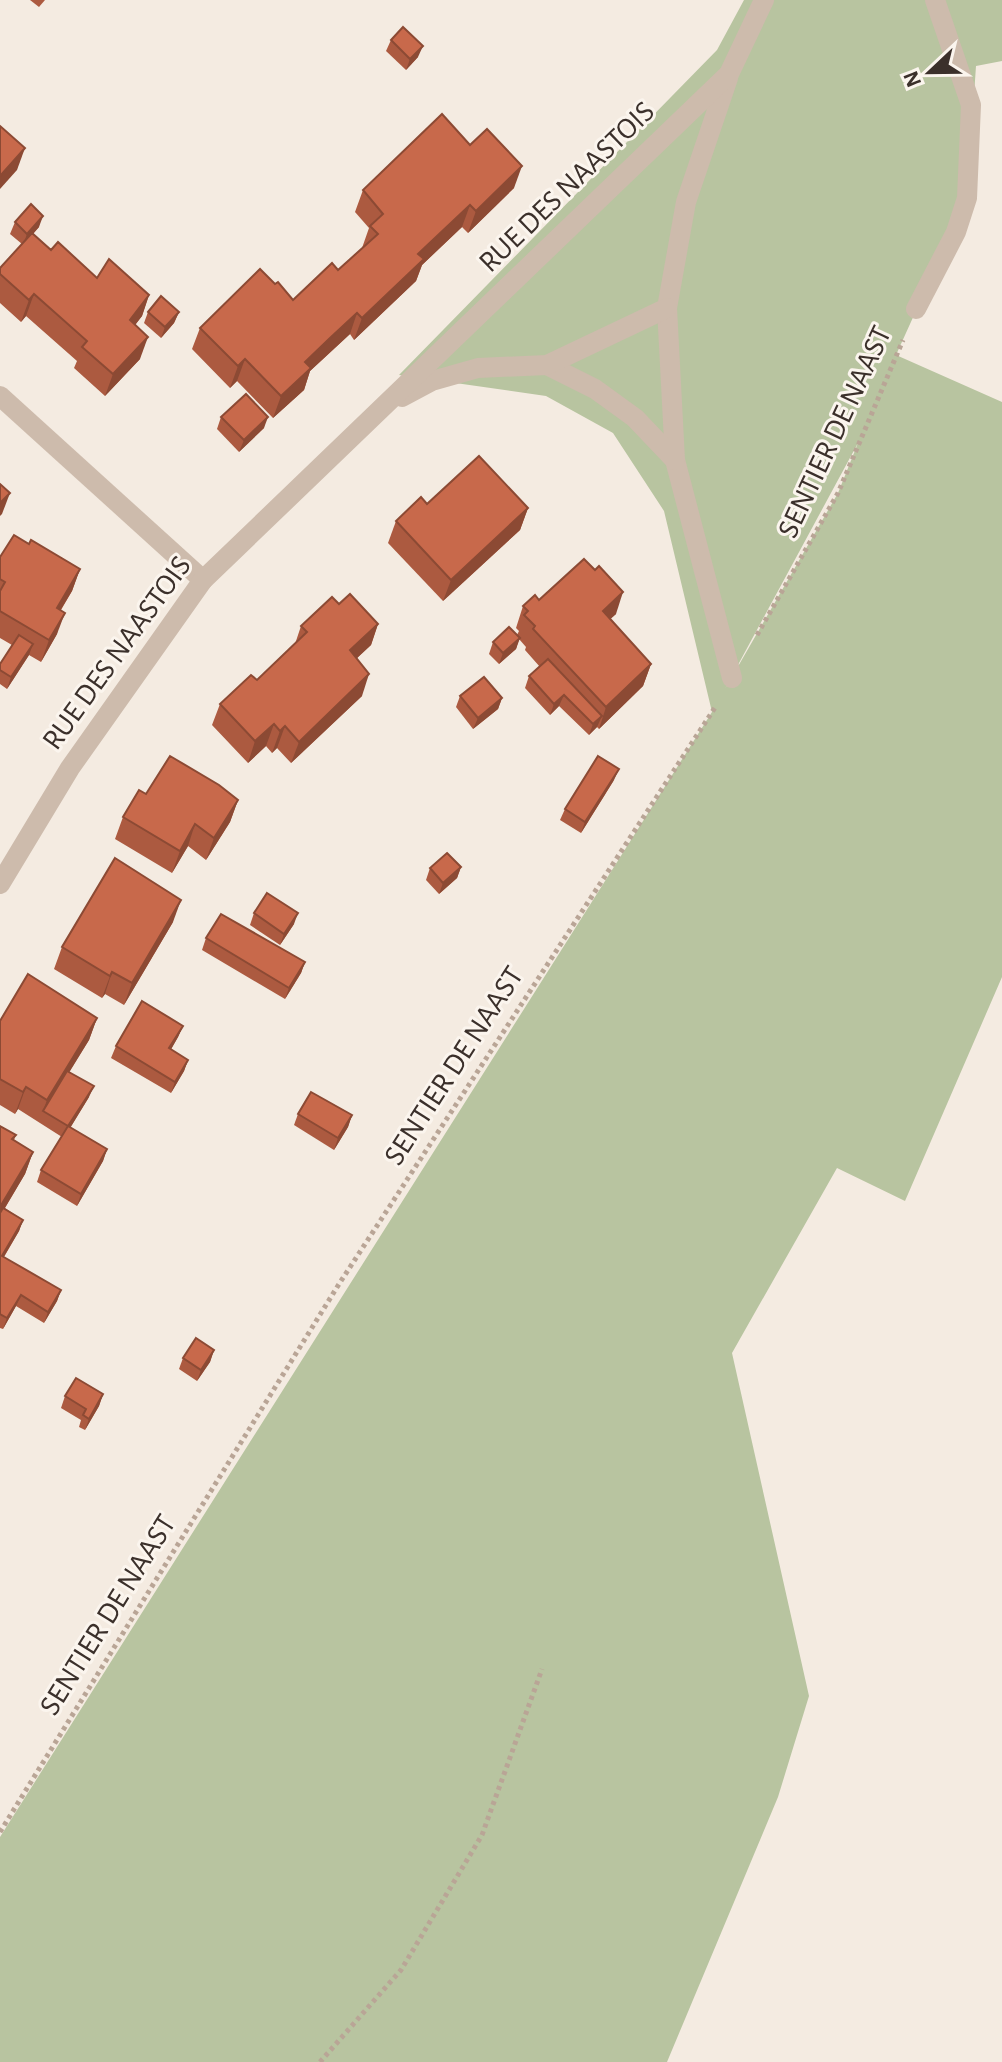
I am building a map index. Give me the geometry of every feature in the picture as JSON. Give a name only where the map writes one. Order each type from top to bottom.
[{"type":"street","name":"RUE DES NAASTOIS","points":[[732,678],[675,460],[667,308],[686,202],[729,74],[764,0]]},
{"type":"street","points":[[916,309],[956,232],[967,198],[971,105],[935,0]]},
{"type":"street","name":"RUE DES NAASTOIS","points":[[0,884],[70,768],[203,580],[729,74]]},
{"type":"street","name":"RUE DES NAASTOIS","points":[[377,410],[432,381],[478,368],[547,365],[667,308]]},
{"type":"street","name":"RUE DES NAASTOIS","points":[[547,365],[595,389],[635,418],[675,460]]},
{"type":"street","points":[[0,396],[203,580]]},
{"type":"path","name":"SENTIER DE NAAST","points":[[0,1832],[339,1284],[732,678],[838,493],[916,309]]},
{"type":"path","points":[[320,2062],[401,1970],[482,1835],[542,1669]]},
{"type":"green space","points":[[744,0],[1002,0],[1002,61],[976,66],[967,198],[896,355],[1002,402],[1002,977],[905,1201],[837,1168],[732,1353],[809,1696],[778,1797],[667,2062],[0,2062],[0,1837],[712,712],[664,511],[613,433],[546,396],[399,375],[717,50]],"holes":[[[858,443],[838,493],[725,689]]]},
{"type":"building","points":[[403,27],[423,46],[410,59],[391,40]]},
{"type":"building","points":[[442,114],[470,145],[487,129],[522,166],[476,211],[470,205],[418,254],[424,259],[362,318],[357,313],[330,338],[305,362],[311,368],[281,396],[245,359],[238,366],[200,328],[260,269],[275,284],[278,282],[293,300],[332,263],[338,270],[378,234],[370,226],[383,214],[363,190]]},
{"type":"building","points":[[0,126],[25,148],[0,176]]},
{"type":"building","points":[[31,204],[43,216],[27,234],[15,222]]},
{"type":"building","points":[[32,233],[51,250],[58,242],[97,278],[109,259],[149,295],[130,320],[148,337],[113,374],[82,347],[87,341],[34,294],[29,300],[0,274],[0,268]]},
{"type":"building","points":[[161,296],[179,312],[165,327],[148,312]]},
{"type":"building","points":[[246,394],[268,417],[244,440],[221,417]]},
{"type":"building","points":[[479,456],[528,508],[451,580],[396,521],[421,497],[427,504]]},
{"type":"building","points":[[0,484],[10,493],[0,503]]},
{"type":"building","points":[[14,535],[29,544],[31,540],[80,569],[57,608],[65,613],[49,640],[0,611],[0,591],[5,582],[0,579],[0,557]]},
{"type":"building","points":[[584,559],[595,570],[599,566],[623,592],[603,611],[651,664],[606,707],[533,629],[535,626],[524,615],[528,611],[523,606],[535,595],[539,600]]},
{"type":"building","points":[[350,594],[378,624],[350,650],[369,674],[299,742],[285,726],[280,731],[274,724],[255,741],[220,704],[251,675],[257,680],[307,632],[301,626],[332,597],[339,604]]},
{"type":"building","points":[[509,627],[520,638],[503,653],[493,642]]},
{"type":"building","points":[[19,635],[33,644],[11,677],[0,670],[0,664]]},
{"type":"building","points":[[548,659],[602,716],[593,724],[564,695],[554,704],[529,676]]},
{"type":"building","points":[[484,677],[502,698],[478,718],[460,696]]},
{"type":"building","points":[[170,756],[238,800],[214,838],[195,824],[180,851],[123,817],[139,790],[146,794]]},
{"type":"building","points":[[598,756],[619,769],[585,822],[565,809]]},
{"type":"building","points":[[447,853],[461,867],[443,883],[430,868]]},
{"type":"building","points":[[115,858],[181,900],[132,983],[112,972],[110,976],[62,947]]},
{"type":"building","points":[[267,893],[298,913],[284,934],[254,913]]},
{"type":"building","points":[[221,914],[305,962],[289,988],[206,938]]},
{"type":"building","points":[[28,974],[97,1018],[47,1100],[26,1087],[23,1092],[0,1079],[0,1021]]},
{"type":"building","points":[[142,1001],[183,1026],[169,1048],[188,1060],[175,1082],[116,1046]]},
{"type":"building","points":[[67,1071],[94,1086],[68,1126],[43,1111]]},
{"type":"building","points":[[311,1092],[352,1115],[338,1138],[298,1114]]},
{"type":"building","points":[[0,1126],[16,1135],[12,1139],[33,1152],[0,1207]]},
{"type":"building","points":[[68,1126],[107,1149],[81,1194],[41,1170]]},
{"type":"building","points":[[3,1208],[23,1220],[2,1256],[61,1290],[48,1312],[21,1295],[7,1318],[0,1314],[0,1213]]},
{"type":"building","points":[[196,1338],[214,1350],[201,1370],[183,1358]]},
{"type":"building","points":[[76,1378],[103,1394],[89,1419],[83,1415],[86,1409],[65,1396]]}]
